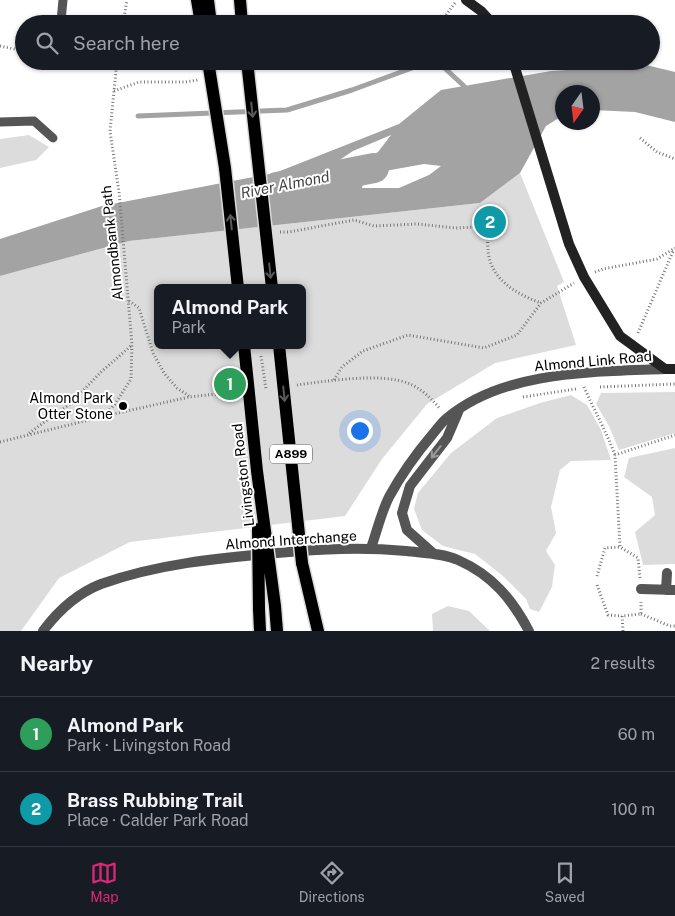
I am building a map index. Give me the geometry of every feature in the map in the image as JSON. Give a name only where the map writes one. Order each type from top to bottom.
[{"type":"main road","points":[[197,0],[200,15]]},
{"type":"main road","points":[[208,0],[210,15]]},
{"type":"main road","points":[[240,0],[241,15]]},
{"type":"main road","points":[[466,0],[485,15]]},
{"type":"main road","points":[[210,70],[226,168]]},
{"type":"main road","points":[[215,70],[238,284]]},
{"type":"main road","points":[[248,70],[272,284]]},
{"type":"main road","points":[[516,70],[569,244],[584,277],[620,336],[670,369]]},
{"type":"main road","name":"Livingston Road","points":[[244,349],[257,471],[278,631]]},
{"type":"main road","name":"A899","points":[[279,349],[302,563],[309,604],[309,631]]},
{"type":"main road","points":[[257,471],[260,631]]},
{"type":"main road","points":[[309,604],[318,631]]},
{"type":"street","name":"Almond Link Road","points":[[371,548],[388,499],[412,458],[446,418],[459,409],[504,387],[536,379],[598,372],[670,369]]},
{"type":"street","points":[[434,554],[407,530],[402,513],[410,486],[446,438],[459,409]]},
{"type":"street","name":"Almond Interchange","points":[[43,631],[70,601],[100,585],[160,568],[233,557],[336,548],[371,548],[434,554],[457,560],[480,572],[500,587],[516,607],[529,631]]},
{"type":"street","points":[[641,589],[670,590],[667,574]]},
{"type":"lane","points":[[62,15],[63,0]]},
{"type":"lane","points":[[0,122],[34,121],[53,138]]},
{"type":"path","points":[[124,15],[126,0]]},
{"type":"path","points":[[446,15],[456,0]]},
{"type":"path","points":[[0,46],[15,49]]},
{"type":"path","name":"Almondbank Path","points":[[105,416],[131,379],[132,345],[129,301],[119,192],[110,131],[116,70]]},
{"type":"path","points":[[640,138],[658,152],[675,159]]},
{"type":"path","points":[[504,216],[494,226],[487,239],[488,257],[497,277],[521,296],[541,303]]},
{"type":"path","points":[[274,232],[289,232],[354,220],[374,226],[417,224],[456,228],[494,226]]},
{"type":"path","points":[[449,406],[441,410],[432,399],[410,384],[380,378],[334,380],[342,367],[363,351],[408,335],[484,348],[517,335],[541,303],[584,277],[602,269],[657,259],[675,249]]},
{"type":"path","points":[[631,345],[675,249]]},
{"type":"path","points":[[0,442],[189,397],[177,388],[164,372],[153,353],[138,308],[129,301]]},
{"type":"path","points":[[26,436],[70,404],[101,372],[132,345]]},
{"type":"path","points":[[261,354],[266,389]]},
{"type":"path","points":[[620,547],[615,455],[605,429],[593,409],[584,387],[675,384]]},
{"type":"path","points":[[615,455],[675,435]]},
{"type":"path","points":[[597,576],[605,548],[620,547],[638,558],[641,614]]},
{"type":"path","points":[[597,584],[608,615],[641,614],[670,626],[675,626]]},
{"type":"path","points":[[622,616],[623,631]]},
{"type":"shaded area","points":[[29,135],[49,147],[36,160],[0,168],[0,139]]},
{"type":"shaded area","points":[[520,173],[564,282],[557,286],[576,345],[495,363],[427,404],[382,459],[345,516],[130,542],[59,578],[21,631],[0,631],[0,276],[129,241],[480,203]]},
{"type":"shaded area","points":[[675,392],[675,433],[619,450],[609,426],[596,404],[601,393]]},
{"type":"shaded area","points":[[571,395],[587,405],[601,430],[611,460],[571,461],[560,470],[551,507],[556,533],[546,551],[555,565],[552,587],[539,612],[530,609],[526,599],[503,576],[475,554],[443,546],[422,530],[414,509],[418,493],[451,453],[497,418],[540,403]]},
{"type":"shaded area","points":[[675,448],[675,564],[643,565],[635,532],[655,515],[652,497],[624,477],[629,458]]},
{"type":"shaded area","points":[[448,606],[469,611],[490,631],[433,631],[432,614]]},
{"type":"water","points":[[660,68],[675,72],[675,122],[635,112],[600,110],[600,85],[555,85],[555,120],[546,126],[520,173],[480,203],[129,241],[0,276],[0,239],[102,206],[275,173],[399,124],[441,90],[551,71],[660,70]],"holes":[[[391,135],[378,152],[310,188],[323,171],[353,151]],[[424,164],[441,166],[429,175],[399,188],[362,188],[364,179],[385,171]]]},
{"type":"waterway","points":[[138,116],[287,110],[352,90],[406,70]]},
{"type":"waterway","points":[[447,70],[464,86]]},
{"type":"waterway","name":"River Almond","points":[[277,187],[374,168]]},
{"type":"place","name":"Brass Rubbing Trail","points":[[490,222]]},
{"type":"place","name":"Almond Park","points":[[230,384]]},
{"type":"place","name":"Almond Park Otter Stone","points":[[123,406]]}]
